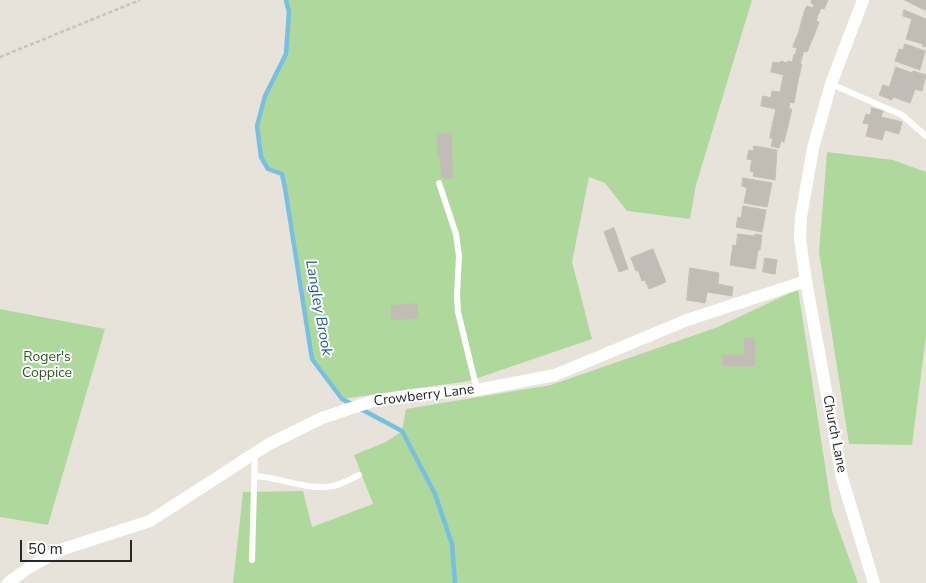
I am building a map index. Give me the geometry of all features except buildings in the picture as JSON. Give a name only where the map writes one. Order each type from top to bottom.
[{"type":"street","name":"Church Lane","points":[[863,0],[830,84],[813,148],[801,217],[800,239],[806,282],[842,478],[874,583]]},
{"type":"street","name":"Crowberry Lane","points":[[8,583],[28,568],[60,550],[150,521],[269,444],[322,418],[373,401],[421,394],[477,390],[555,375],[687,320],[806,282]]},
{"type":"lane","points":[[830,84],[902,115],[926,136]]},
{"type":"lane","points":[[439,183],[456,234],[459,256],[458,312],[477,390]]},
{"type":"lane","points":[[252,560],[255,454]]},
{"type":"lane","points":[[254,476],[270,477],[296,484],[326,486],[342,483],[359,474]]},
{"type":"path","points":[[0,57],[140,0]]},
{"type":"green space","points":[[286,0],[752,0],[696,185],[690,219],[627,211],[605,183],[589,177],[572,262],[592,339],[469,381],[342,399],[312,359],[282,174],[268,169],[261,157],[257,126],[265,96],[286,54],[289,12]]},
{"type":"green space","points":[[827,152],[893,160],[926,172],[926,336],[912,445],[849,444],[819,252]]},
{"type":"green space","points":[[798,289],[832,511],[858,583],[233,583],[243,492],[303,491],[312,527],[373,504],[354,455],[386,442],[402,431],[406,409],[551,385],[718,327]]},
{"type":"green space","name":"Roger's Coppice","points":[[0,309],[105,329],[48,525],[0,517]]},
{"type":"waterway","name":"Langley Brook","points":[[286,0],[289,12],[286,54],[265,96],[257,126],[261,157],[268,169],[282,174],[312,359],[342,399],[354,405]]},
{"type":"waterway","name":"Langley Brook","points":[[361,409],[402,431],[435,494],[452,544],[455,583]]}]
